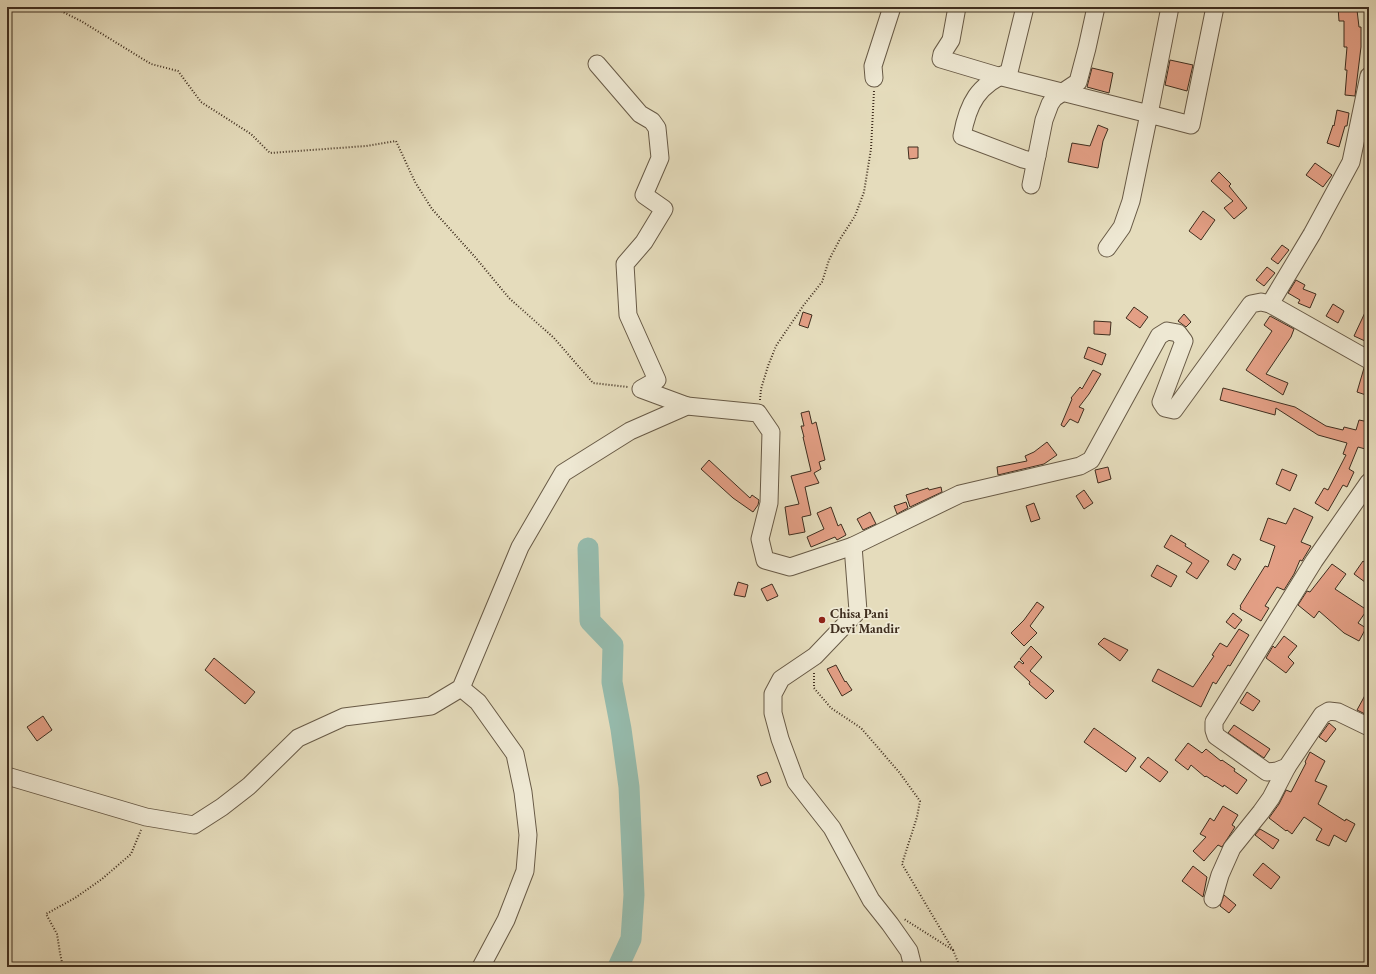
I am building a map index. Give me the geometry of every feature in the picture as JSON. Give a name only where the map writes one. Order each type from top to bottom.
[{"type":"street","points":[[874,78],[873,66],[892,7]]},
{"type":"street","points":[[957,7],[951,40],[942,54],[941,59],[1063,93],[1191,124],[1215,7]]},
{"type":"street","points":[[1025,7],[1012,65],[1009,72],[998,76],[989,82],[976,96],[970,108],[962,136],[1031,161],[1037,156]]},
{"type":"street","points":[[1031,185],[1044,120],[1054,98],[1078,82],[1096,7]]},
{"type":"street","points":[[1107,248],[1122,227],[1131,201],[1170,7]]},
{"type":"street","points":[[597,64],[640,114],[652,121],[657,128],[660,158],[644,195],[664,209],[644,242],[625,264],[628,315],[657,380],[641,389]]},
{"type":"street","points":[[1270,304],[1312,234],[1351,162],[1369,76]]},
{"type":"street","points":[[641,389],[687,406],[758,413],[771,432],[769,503],[760,539],[765,560],[790,567],[853,546],[960,494],[1080,466],[1091,460],[1159,336],[1167,331],[1178,333],[1184,341],[1161,402],[1165,408],[1174,410],[1251,304],[1261,302],[1270,304],[1369,360]]},
{"type":"street","points":[[7,776],[146,817],[194,825],[222,807],[248,786],[298,738],[344,717],[432,706],[461,688],[520,547],[563,473],[630,431],[687,406]]},
{"type":"street","points":[[1287,767],[1277,771],[1267,772],[1216,736],[1214,722],[1314,560],[1369,482]]},
{"type":"street","points":[[853,546],[858,611],[815,656],[781,680],[773,694],[773,713],[780,739],[796,782],[832,828],[871,900],[890,924],[908,951],[913,967]]},
{"type":"street","points":[[461,688],[478,702],[515,754],[523,792],[528,835],[524,871],[506,920],[481,967]]},
{"type":"street","points":[[1213,899],[1220,875],[1232,848],[1264,808],[1287,767],[1322,715],[1328,711],[1338,712],[1369,727]]},
{"type":"path","points":[[53,7],[80,21],[151,64],[178,71],[201,102],[251,134],[270,154],[366,146],[396,141],[415,182],[432,209],[476,257],[509,298],[554,338],[593,382],[641,389]]},
{"type":"path","points":[[758,413],[761,389],[776,346],[803,306],[822,282],[829,260],[840,239],[855,216],[864,192],[873,133],[874,78]]},
{"type":"path","points":[[815,656],[814,688],[831,708],[861,728],[899,772],[920,801],[917,817],[902,864],[952,950],[960,967]]},
{"type":"path","points":[[63,967],[57,934],[46,914],[81,894],[102,879],[131,854],[146,817]]},
{"type":"path","points":[[903,918],[952,950]]},
{"type":"building","points":[[1338,7],[1354,7],[1354,10],[1357,10],[1359,27],[1361,27],[1361,47],[1355,96],[1345,95],[1347,47],[1344,47],[1344,21],[1339,21]]},
{"type":"building","points":[[1170,60],[1193,65],[1187,91],[1165,85]]},
{"type":"building","points":[[1092,68],[1113,73],[1109,93],[1087,87]]},
{"type":"building","points":[[1337,110],[1349,113],[1347,126],[1345,126],[1339,147],[1327,143],[1333,125],[1334,126]]},
{"type":"building","points":[[1098,125],[1108,129],[1103,141],[1098,168],[1068,162],[1072,143],[1090,146]]},
{"type":"building","points":[[908,147],[918,147],[918,158],[909,159]]},
{"type":"building","points":[[1315,163],[1332,175],[1323,187],[1306,175]]},
{"type":"building","points":[[1219,172],[1231,184],[1229,186],[1247,208],[1234,219],[1224,208],[1233,201],[1211,181]]},
{"type":"building","points":[[1203,211],[1215,220],[1201,240],[1189,231]]},
{"type":"building","points":[[1282,245],[1289,250],[1278,264],[1271,259]]},
{"type":"building","points":[[1267,267],[1275,273],[1264,286],[1256,280]]},
{"type":"building","points":[[1296,280],[1305,285],[1303,289],[1316,294],[1310,308],[1298,303],[1300,300],[1288,293]]},
{"type":"building","points":[[1333,304],[1344,311],[1338,323],[1326,316]]},
{"type":"building","points":[[1369,304],[1369,333],[1365,341],[1354,336]]},
{"type":"building","points":[[1134,307],[1148,317],[1140,328],[1126,318]]},
{"type":"building","points":[[803,312],[812,315],[808,328],[799,325]]},
{"type":"building","points":[[1184,314],[1191,322],[1186,327],[1178,321]]},
{"type":"building","points":[[1270,316],[1294,329],[1291,337],[1266,374],[1288,383],[1283,395],[1246,370],[1272,331],[1264,325]]},
{"type":"building","points":[[1094,321],[1111,322],[1110,335],[1094,334]]},
{"type":"building","points":[[1088,347],[1106,354],[1102,365],[1084,358]]},
{"type":"building","points":[[1364,368],[1369,370],[1369,396],[1357,392]]},
{"type":"building","points":[[1093,370],[1101,374],[1079,407],[1084,409],[1078,423],[1070,419],[1064,427],[1061,425],[1072,399],[1071,398],[1080,387],[1082,389]]},
{"type":"building","points":[[1223,388],[1295,407],[1326,426],[1343,430],[1344,427],[1356,430],[1359,420],[1369,422],[1369,450],[1358,447],[1349,469],[1354,472],[1347,487],[1343,485],[1328,511],[1315,503],[1324,488],[1328,490],[1346,455],[1343,454],[1347,443],[1318,435],[1276,408],[1275,415],[1220,400]]},
{"type":"building","points":[[809,411],[812,424],[816,422],[825,460],[819,462],[821,469],[814,473],[819,483],[805,487],[811,515],[802,517],[805,532],[789,535],[785,507],[799,504],[791,476],[811,471],[801,426],[804,426],[801,413]]},
{"type":"building","points":[[1047,442],[1057,455],[1044,464],[998,475],[997,467],[1027,461],[1025,456],[1034,452]]},
{"type":"building","points":[[709,460],[750,498],[752,495],[759,500],[758,505],[753,512],[733,498],[701,469]]},
{"type":"building","points":[[1108,467],[1111,479],[1098,483],[1095,470]]},
{"type":"building","points":[[1282,469],[1297,475],[1290,491],[1276,484]]},
{"type":"building","points":[[941,487],[942,492],[910,507],[906,495],[928,488],[929,490]]},
{"type":"building","points":[[1084,490],[1093,503],[1084,509],[1076,496]]},
{"type":"building","points":[[906,502],[908,508],[897,514],[894,506]]},
{"type":"building","points":[[1034,503],[1040,519],[1031,522],[1026,506]]},
{"type":"building","points":[[831,507],[838,526],[841,524],[846,535],[837,540],[835,537],[811,547],[807,537],[824,529],[817,513]]},
{"type":"building","points":[[1294,508],[1313,517],[1301,542],[1311,546],[1302,561],[1300,560],[1294,574],[1284,590],[1277,587],[1265,606],[1269,608],[1261,621],[1240,609],[1240,606],[1265,566],[1268,567],[1275,546],[1260,540],[1268,518],[1286,524]]},
{"type":"building","points":[[870,512],[876,524],[863,530],[857,519]]},
{"type":"building","points":[[1171,535],[1209,561],[1197,579],[1186,572],[1192,563],[1164,547]]},
{"type":"building","points":[[1233,554],[1241,559],[1235,570],[1227,565]]},
{"type":"building","points":[[1363,561],[1369,566],[1369,585],[1354,574]]},
{"type":"building","points":[[1332,564],[1346,574],[1335,589],[1367,610],[1358,623],[1366,628],[1359,641],[1344,633],[1319,611],[1314,618],[1298,605],[1307,591],[1310,592]]},
{"type":"building","points":[[1157,565],[1177,576],[1171,587],[1151,576]]},
{"type":"building","points":[[738,582],[748,585],[745,597],[734,595]]},
{"type":"building","points":[[772,584],[778,596],[767,601],[761,589]]},
{"type":"building","points":[[1037,602],[1044,607],[1030,626],[1037,633],[1024,646],[1011,633],[1024,620]]},
{"type":"building","points":[[1233,613],[1242,620],[1235,629],[1226,622]]},
{"type":"building","points":[[1239,629],[1249,635],[1230,666],[1228,665],[1216,684],[1213,682],[1201,707],[1152,681],[1158,669],[1193,687],[1214,656],[1212,655],[1220,643],[1227,647]]},
{"type":"building","points":[[1284,636],[1297,646],[1288,657],[1294,663],[1286,673],[1266,658],[1273,646],[1275,648]]},
{"type":"building","points":[[1104,638],[1128,650],[1120,661],[1098,644]]},
{"type":"building","points":[[1031,646],[1042,657],[1030,671],[1054,691],[1046,699],[1029,684],[1030,682],[1014,667],[1019,661],[1023,664],[1024,663],[1020,659]]},
{"type":"building","points":[[214,658],[255,692],[245,704],[205,670]]},
{"type":"building","points":[[836,665],[845,682],[846,681],[852,690],[842,696],[827,669]]},
{"type":"building","points":[[1369,688],[1369,716],[1357,710]]},
{"type":"building","points":[[1247,692],[1260,701],[1253,711],[1240,703]]},
{"type":"building","points":[[43,716],[52,730],[37,741],[27,727]]},
{"type":"building","points":[[1329,723],[1336,729],[1326,742],[1319,737]]},
{"type":"building","points":[[1234,725],[1270,749],[1264,758],[1228,733]]},
{"type":"building","points":[[1094,728],[1136,758],[1126,772],[1084,742]]},
{"type":"building","points":[[1188,743],[1202,753],[1206,749],[1221,761],[1222,760],[1235,769],[1234,771],[1247,780],[1237,794],[1224,785],[1223,787],[1206,776],[1205,777],[1191,765],[1188,770],[1175,760]]},
{"type":"building","points":[[1310,752],[1325,761],[1315,781],[1327,786],[1318,804],[1345,821],[1346,819],[1355,824],[1346,842],[1334,835],[1329,846],[1316,840],[1322,829],[1304,817],[1292,834],[1269,818],[1279,804],[1286,790],[1291,792]]},
{"type":"building","points":[[1148,757],[1168,772],[1160,782],[1140,767]]},
{"type":"building","points":[[767,772],[771,782],[761,786],[757,776]]},
{"type":"building","points":[[1223,806],[1238,815],[1232,825],[1235,827],[1222,847],[1218,845],[1204,861],[1193,851],[1206,837],[1200,834],[1210,818],[1214,821]]},
{"type":"building","points":[[1260,829],[1279,840],[1273,849],[1255,835]]},
{"type":"building","points":[[1263,863],[1280,877],[1271,889],[1253,875]]},
{"type":"building","points":[[1193,866],[1207,877],[1203,897],[1182,881]]},
{"type":"building","points":[[1224,895],[1236,905],[1229,913],[1220,906]]},
{"type":"waterway","points":[[588,548],[590,621],[613,645],[612,682],[621,729],[629,787],[634,895],[631,939],[618,967]]},
{"type":"place","name":"Chisa Pani Devi Mandir","points":[[822,620]]}]
